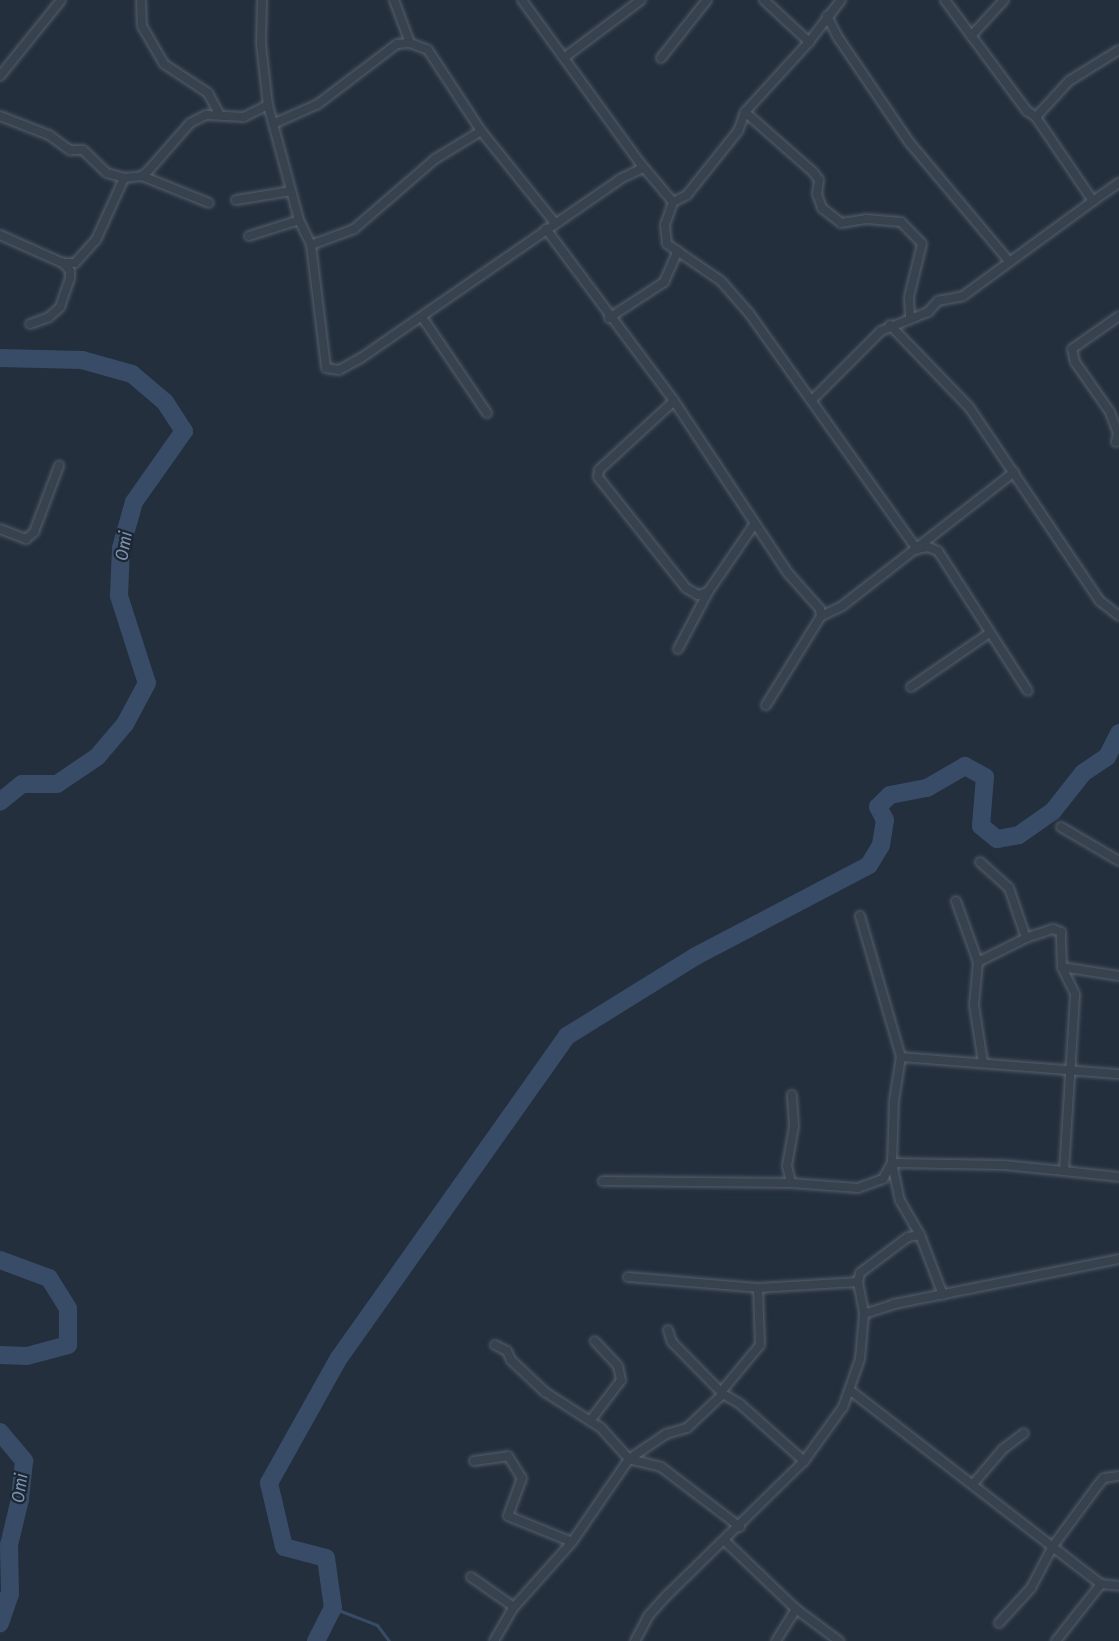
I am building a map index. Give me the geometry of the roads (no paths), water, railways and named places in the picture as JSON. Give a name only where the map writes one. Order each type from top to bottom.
[{"type":"street","points":[[0,76],[61,0]]},
{"type":"street","points":[[141,0],[142,26],[164,64],[208,93],[219,114]]},
{"type":"street","points":[[262,0],[261,44],[268,105],[299,220],[311,244],[326,368],[339,370],[422,317],[620,178],[643,168],[640,163]]},
{"type":"street","points":[[394,0],[410,43]]},
{"type":"street","points":[[522,0],[565,57],[573,74],[640,163],[673,202]]},
{"type":"street","points":[[565,57],[641,0]]},
{"type":"street","points":[[662,58],[707,0]]},
{"type":"street","points":[[764,0],[809,42]]},
{"type":"street","points":[[841,0],[809,42],[745,112],[738,131],[687,195],[673,202],[665,225],[667,244],[721,281],[813,399],[917,549]]},
{"type":"street","points":[[945,0],[1027,111],[1036,117],[1093,201]]},
{"type":"street","points":[[971,36],[1004,0]]},
{"type":"street","points":[[827,16],[837,36],[909,142],[1008,260]]},
{"type":"street","points":[[273,124],[318,104],[397,44],[410,43],[428,50],[481,131],[555,223]]},
{"type":"street","points":[[1036,117],[1069,81],[1119,50]]},
{"type":"street","points":[[142,176],[190,123],[219,114],[244,117],[268,105]]},
{"type":"street","points":[[745,112],[813,172],[819,180],[817,194],[822,208],[841,223],[866,219],[901,222],[922,244],[909,297],[910,317]]},
{"type":"street","points":[[0,116],[49,135],[70,150],[83,150],[107,173],[124,178],[142,176],[209,203]]},
{"type":"street","points":[[311,244],[354,229],[426,166],[481,131]]},
{"type":"street","points":[[0,236],[63,263],[75,263],[96,240],[124,178]]},
{"type":"street","points":[[813,399],[890,325],[928,312],[938,301],[963,296],[1008,260],[1119,183]]},
{"type":"street","points":[[236,200],[291,191]]},
{"type":"street","points":[[249,236],[299,220]]},
{"type":"street","points":[[546,229],[609,318],[674,401],[788,573],[820,609],[821,616]]},
{"type":"street","points":[[609,318],[664,282],[678,251]]},
{"type":"street","points":[[30,324],[49,317],[60,307],[70,278],[70,271],[63,263]]},
{"type":"street","points":[[1116,442],[1118,433],[1110,412],[1075,362],[1072,349],[1119,316]]},
{"type":"street","points":[[422,317],[487,413]]},
{"type":"street","points":[[890,325],[969,407],[1100,601],[1119,616]]},
{"type":"street","points":[[674,401],[599,470],[598,477],[686,588],[698,595],[708,592]]},
{"type":"street","points":[[0,530],[26,539],[34,531],[59,466]]},
{"type":"street","points":[[766,705],[821,616],[842,606],[1014,472]]},
{"type":"street","points":[[678,649],[708,592],[756,524]]},
{"type":"street","points":[[917,549],[928,547],[938,551],[988,634],[1028,691]]},
{"type":"street","points":[[911,687],[988,634]]},
{"type":"street","points":[[1061,827],[1119,861]]},
{"type":"street","points":[[980,862],[1009,888],[1026,938]]},
{"type":"street","points":[[956,901],[978,962],[974,1005],[983,1062]]},
{"type":"street","points":[[860,916],[901,1057],[894,1101],[892,1163],[900,1200],[920,1235],[943,1294]]},
{"type":"street","points":[[978,962],[1026,938],[1053,929],[1061,932],[1062,967],[1075,994],[1064,1172]]},
{"type":"street","points":[[1062,967],[1119,976]]},
{"type":"street","points":[[901,1057],[1119,1074]]},
{"type":"street","points":[[791,1183],[787,1166],[794,1126],[792,1095]]},
{"type":"street","points":[[892,1163],[1004,1165],[1119,1177]]},
{"type":"street","points":[[603,1181],[791,1183],[858,1188],[876,1184],[892,1163]]},
{"type":"street","points":[[634,1641],[649,1615],[804,1461],[851,1390],[860,1359],[864,1314],[858,1282],[860,1273],[908,1237],[920,1235]]},
{"type":"street","points":[[864,1314],[943,1294],[1119,1259]]},
{"type":"street","points":[[628,1277],[758,1288],[858,1282]]},
{"type":"street","points":[[668,1330],[672,1342],[721,1392],[760,1345],[758,1288]]},
{"type":"street","points":[[590,1421],[621,1380],[618,1366],[595,1341]]},
{"type":"street","points":[[495,1345],[507,1351],[511,1360],[545,1392],[590,1421],[629,1459],[661,1467],[740,1527]]},
{"type":"street","points":[[851,1390],[1101,1584],[1119,1586]]},
{"type":"street","points":[[494,1641],[514,1607],[572,1542],[629,1459],[666,1434],[687,1428],[723,1394],[740,1404],[804,1461]]},
{"type":"street","points":[[972,1484],[1003,1449],[1024,1433]]},
{"type":"street","points":[[474,1461],[508,1456],[522,1478],[508,1516],[572,1542]]},
{"type":"street","points":[[999,1623],[1031,1588],[1053,1546],[1104,1478],[1119,1476]]},
{"type":"street","points":[[725,1541],[796,1609],[839,1641]]},
{"type":"street","points":[[471,1576],[514,1607]]},
{"type":"street","points":[[1056,1641],[1101,1584]]},
{"type":"street","points":[[776,1641],[796,1609]]},
{"type":"waterway","name":"Omi","points":[[0,358],[82,360],[132,374],[165,402],[184,431],[134,502],[121,548],[119,596],[147,683],[125,724],[97,757],[57,784],[22,784],[0,802]]},
{"type":"waterway","points":[[316,1641],[333,1608],[326,1558],[284,1547],[269,1483],[339,1358],[567,1036],[696,956],[869,865],[881,845],[885,820],[878,807],[890,795],[927,788],[965,766],[985,777],[981,826],[997,839],[1019,835],[1053,811],[1083,773],[1107,757],[1119,733]]},
{"type":"waterway","name":"Omi","points":[[0,1260],[49,1278],[68,1309],[68,1345],[27,1356],[0,1355]]},
{"type":"waterway","name":"Omi","points":[[0,1432],[24,1461],[20,1499],[9,1545],[10,1594],[0,1623]]},
{"type":"waterway","points":[[0,1593],[10,1594]]},
{"type":"waterway","points":[[333,1608],[377,1625],[389,1641]]}]
